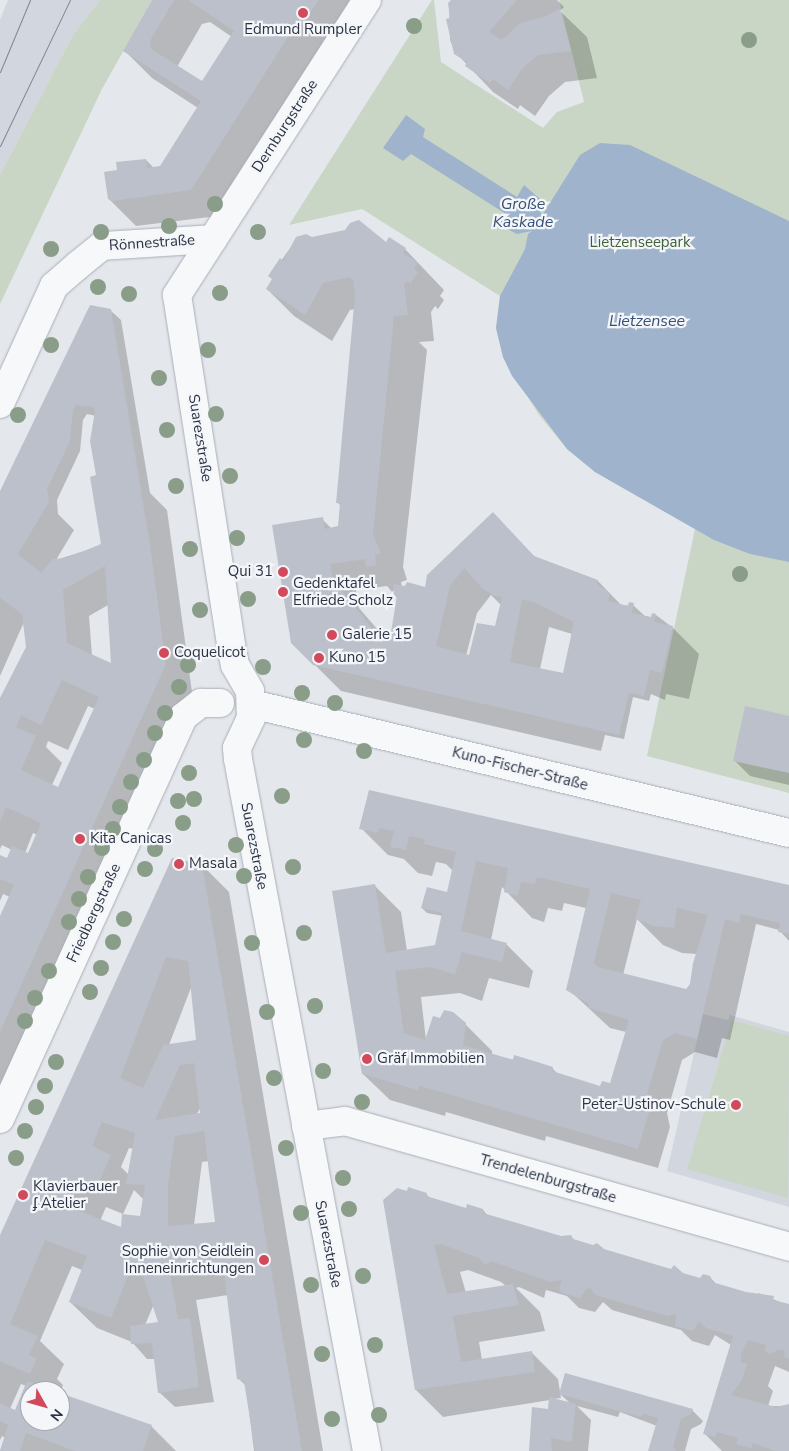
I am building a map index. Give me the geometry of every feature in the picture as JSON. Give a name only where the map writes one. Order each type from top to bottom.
[{"type":"street","name":"Dernburgstraße","points":[[208,246],[367,0]]},
{"type":"street","name":"Rönnestraße","points":[[0,404],[54,286],[102,246],[208,246]]},
{"type":"street","name":"Suarezstraße","points":[[208,246],[177,295],[234,660],[247,681],[252,704],[251,718],[237,748],[238,759],[367,1451]]},
{"type":"street","name":"Friedbergstraße","points":[[0,1119],[183,717],[201,703],[220,703]]},
{"type":"street","name":"Kuno-Fischer-Straße","points":[[252,704],[789,833]]},
{"type":"street","name":"Trendelenburgstraße","points":[[306,1126],[345,1121],[789,1247]]},
{"type":"shaded area","points":[[8,0],[100,0],[73,35],[0,175],[0,20]]},
{"type":"shaded area","name":"Peter-Ustinov-Schule","points":[[703,1014],[728,1020],[730,1015],[789,1032],[789,1207],[667,1171]]},
{"type":"green space","points":[[100,0],[152,0],[102,89],[0,304],[0,175],[73,35]]},
{"type":"green space","name":"Lietzenseepark","points":[[432,0],[434,0],[441,62],[543,128],[557,112],[584,102],[559,0],[789,0],[789,793],[647,756],[695,529],[595,472],[567,449],[539,415],[503,357],[496,328],[500,296],[362,209],[289,225]]},
{"type":"green space","name":"Peter-Ustinov-Schule","points":[[732,1020],[789,1036],[788,1198],[687,1169]]},
{"type":"water","name":"Lietzensee","points":[[406,115],[425,129],[423,137],[517,197],[524,185],[540,199],[540,212],[543,214],[580,155],[600,143],[630,145],[789,221],[789,562],[750,554],[714,540],[595,472],[567,449],[512,376],[503,357],[496,328],[500,296],[525,249],[528,234],[532,231],[517,234],[499,225],[506,214],[411,154],[403,161],[383,148]]},
{"type":"building","points":[[152,0],[174,0],[150,41],[151,49],[202,81],[234,31],[188,0],[319,0],[297,32],[293,29],[191,190],[113,201],[108,199],[104,172],[117,170],[116,162],[146,159],[147,168],[160,166],[201,101],[123,51]]},
{"type":"building","points":[[451,0],[517,0],[489,32],[502,40],[520,23],[544,17],[560,9],[571,51],[538,55],[522,69],[508,90],[493,79],[490,83],[465,66],[467,62],[454,54],[446,19],[450,18],[448,3]]},
{"type":"building","points":[[359,220],[386,242],[389,237],[406,248],[403,253],[418,263],[414,269],[418,272],[411,283],[407,281],[404,284],[408,315],[394,316],[373,534],[381,553],[375,555],[376,565],[366,567],[365,559],[330,564],[334,585],[337,585],[372,628],[391,632],[397,596],[392,595],[394,584],[405,586],[407,582],[425,587],[427,575],[493,512],[534,556],[598,580],[597,584],[610,593],[608,601],[628,606],[629,602],[634,603],[632,613],[651,617],[652,613],[656,614],[654,622],[673,626],[662,673],[650,670],[644,696],[629,693],[619,735],[313,665],[291,643],[272,525],[323,517],[325,529],[338,526],[340,503],[336,503],[355,295],[353,280],[349,277],[323,283],[305,315],[266,289],[272,279],[268,276],[280,258],[283,261],[296,237],[306,234],[312,237],[345,230],[350,223]],"holes":[[[464,568],[482,588],[494,596],[502,597],[495,626],[477,623],[469,655],[436,646],[450,586]],[[522,600],[531,601],[574,622],[563,673],[510,662]]]},
{"type":"building","points":[[90,305],[111,309],[150,545],[166,664],[0,1032],[0,916],[14,885],[0,879],[0,855],[7,858],[12,846],[28,853],[41,823],[6,807],[0,822],[0,698],[26,647],[22,614],[0,598],[0,491]],"holes":[[[76,405],[93,407],[95,411],[90,441],[96,475],[90,477],[101,544],[67,558],[53,559],[41,573],[18,554],[49,502],[47,489],[70,441],[73,409]],[[105,566],[111,663],[67,643],[63,590]],[[62,680],[99,697],[58,787],[21,770],[36,736],[16,727],[21,715],[41,725]]]},
{"type":"building","points":[[745,706],[789,716],[789,773],[733,761]]},
{"type":"building","points":[[369,790],[789,885],[789,934],[778,932],[780,923],[741,914],[739,923],[725,919],[697,1039],[675,1033],[663,1040],[647,1094],[651,1096],[648,1105],[651,1106],[638,1149],[431,1089],[419,1086],[418,1090],[362,1074],[332,891],[375,884],[386,953],[435,945],[442,913],[421,908],[427,887],[447,892],[456,852],[424,844],[425,839],[409,836],[406,850],[390,847],[394,831],[379,828],[378,833],[359,829]],"holes":[[[476,861],[508,868],[504,892],[518,896],[521,882],[535,884],[537,877],[590,889],[566,990],[589,1004],[589,1008],[629,1020],[610,1083],[602,1081],[600,1086],[552,1071],[553,1067],[514,1055],[513,1060],[463,1045],[466,1023],[453,1012],[444,1010],[440,1018],[433,1016],[425,1040],[404,1033],[395,971],[432,967],[455,975],[462,952],[502,962],[507,943],[461,931]],[[611,893],[641,900],[635,919],[654,926],[674,928],[677,908],[708,915],[693,963],[690,984],[686,989],[598,967],[594,963]]]},
{"type":"building","points":[[172,858],[202,864],[302,1451],[255,1451],[244,1381],[237,1379],[223,1264],[170,1274],[178,1319],[190,1318],[199,1387],[158,1393],[152,1343],[131,1344],[130,1326],[158,1322],[143,1276],[130,1271],[111,1318],[69,1302],[87,1256],[45,1240],[10,1324],[38,1336],[29,1355],[37,1358],[30,1374],[0,1361],[0,1235]],"holes":[[[166,957],[188,961],[196,1040],[163,1045],[143,1088],[120,1078]],[[194,1063],[200,1113],[155,1120],[180,1065]],[[102,1122],[135,1133],[126,1184],[145,1185],[140,1216],[122,1214],[121,1227],[69,1207],[79,1181],[96,1189],[111,1155],[92,1146]],[[204,1131],[215,1222],[168,1226],[168,1185],[175,1136]]]},
{"type":"building","points":[[408,1187],[427,1193],[426,1196],[466,1208],[467,1204],[483,1209],[483,1213],[561,1236],[571,1235],[573,1239],[593,1245],[597,1243],[604,1249],[671,1269],[674,1265],[683,1273],[700,1278],[703,1274],[710,1276],[712,1282],[746,1292],[774,1296],[773,1300],[789,1304],[789,1358],[784,1357],[785,1351],[778,1349],[770,1355],[765,1350],[766,1345],[748,1340],[741,1354],[741,1362],[747,1364],[742,1380],[731,1395],[776,1407],[789,1404],[789,1451],[775,1451],[753,1443],[751,1448],[736,1444],[738,1438],[717,1432],[715,1437],[703,1434],[733,1336],[706,1328],[699,1321],[693,1331],[675,1326],[676,1314],[668,1316],[595,1295],[591,1289],[587,1288],[580,1298],[562,1293],[559,1288],[562,1280],[550,1282],[491,1261],[485,1265],[479,1258],[441,1244],[434,1245],[447,1294],[513,1284],[519,1305],[453,1316],[461,1362],[532,1351],[535,1372],[415,1390],[383,1200],[397,1188],[407,1191]]},
{"type":"building","points":[[565,1373],[693,1409],[691,1414],[681,1419],[673,1447],[676,1451],[648,1451],[658,1418],[644,1414],[640,1417],[559,1394]]},
{"type":"building","points":[[70,1396],[152,1425],[143,1451],[75,1451],[26,1433],[20,1451],[0,1451],[8,1425],[0,1421],[0,1403],[15,1410],[20,1398],[20,1431],[70,1431]]},
{"type":"building","points":[[549,1397],[576,1404],[572,1442],[551,1438],[552,1451],[529,1451],[532,1407],[548,1409]]},
{"type":"tram line","points":[[0,72],[30,0]]},
{"type":"tram line","points":[[0,146],[70,0]]},
{"type":"place","name":"Edmund Rumpler","points":[[303,13]]},
{"type":"place","name":"Qui 31","points":[[283,572]]},
{"type":"place","name":"Gedenktafel Elfriede Scholz","points":[[283,592]]},
{"type":"place","name":"Galerie 15","points":[[332,635]]},
{"type":"place","name":"Coquelicot","points":[[164,653]]},
{"type":"place","name":"Kuno 15","points":[[319,658]]},
{"type":"place","name":"Kita Canicas","points":[[80,839]]},
{"type":"place","name":"Masala","points":[[179,864]]},
{"type":"place","name":"Gräf Immobilien","points":[[367,1059]]},
{"type":"place","name":"Peter-Ustinov-Schule","points":[[736,1105]]},
{"type":"place","name":"Klavierbauer ʄ Atelier","points":[[23,1195]]},
{"type":"place","name":"Sophie von Seidlein Inneneinrichtungen","points":[[264,1260]]},
{"type":"water label","name":"Große Kaskade","points":[[523,213]]}]
